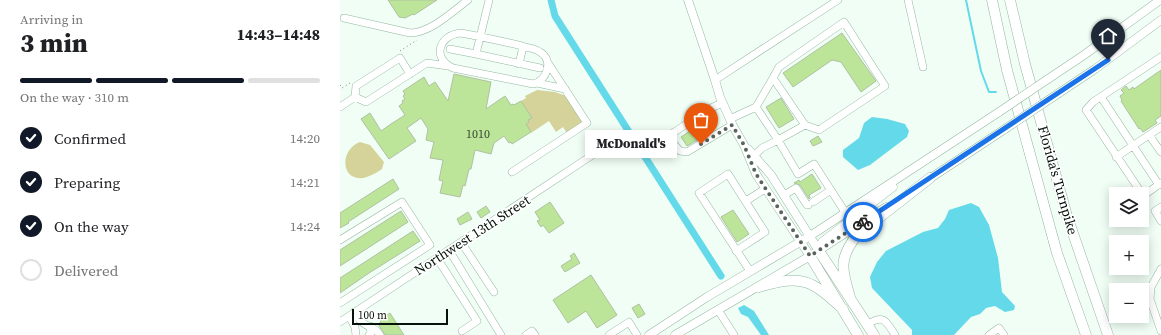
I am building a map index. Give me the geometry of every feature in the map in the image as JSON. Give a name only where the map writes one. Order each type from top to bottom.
[{"type":"highway","name":"Florida's Turnpike","points":[[992,0],[1007,70],[1057,253],[1086,335]]},
{"type":"highway","name":"Florida's Turnpike","points":[[1010,0],[1025,64],[1067,216],[1108,335]]},
{"type":"highway","points":[[850,297],[844,274],[844,260],[848,247],[857,235],[930,178]]},
{"type":"highway","points":[[814,254],[850,297],[874,335]]},
{"type":"highway","points":[[814,254],[858,335]]},
{"type":"highway","points":[[759,287],[781,281],[793,280],[809,283],[824,292],[843,309]]},
{"type":"main road","points":[[688,0],[722,103],[744,145],[756,174],[799,242],[814,254]]},
{"type":"main road","points":[[649,335],[750,271],[810,236],[1084,55],[1160,0]]},
{"type":"main road","points":[[675,335],[814,254],[1095,69],[1161,20]]},
{"type":"main road","points":[[744,145],[771,175],[784,195],[810,236],[814,254]]},
{"type":"main road","points":[[814,254],[822,242],[895,185],[904,174]]},
{"type":"street","points":[[344,18],[410,33],[416,33],[427,29],[468,0]]},
{"type":"street","points":[[476,54],[489,0]]},
{"type":"street","points":[[715,80],[838,0]]},
{"type":"street","points":[[908,0],[922,67]]},
{"type":"street","points":[[722,103],[709,109],[673,133],[673,144],[680,151],[688,152],[731,122],[756,107],[779,67],[844,22],[885,86],[819,130],[805,125],[773,78]]},
{"type":"street","points":[[448,66],[441,56],[441,45],[449,36],[461,33],[538,50],[545,56],[587,123],[512,172]]},
{"type":"street","points":[[519,64],[523,46]]},
{"type":"street","points":[[450,49],[540,68]]},
{"type":"street","points":[[1137,187],[1086,110],[1093,102],[1161,57]]},
{"type":"street","points":[[355,97],[356,86],[400,58],[410,74]]},
{"type":"street","points":[[355,97],[366,102],[427,63],[448,66],[526,83],[537,83],[565,89]]},
{"type":"street","points":[[537,83],[544,76],[548,68],[548,63]]},
{"type":"street","points":[[340,107],[355,97]]},
{"type":"street","points":[[1101,97],[1160,184],[1149,192]]},
{"type":"street","points":[[756,107],[798,174],[814,164],[845,212]]},
{"type":"street","points":[[754,156],[762,148],[805,125]]},
{"type":"street","points":[[1116,157],[1161,127]]},
{"type":"street","points":[[1149,134],[1161,152]]},
{"type":"street","name":"Northwest 13th Street","points":[[340,322],[603,148]]},
{"type":"street","points":[[736,251],[765,232],[728,174],[699,193],[736,251],[750,271]]},
{"type":"street","points":[[784,195],[796,188],[807,205],[831,190]]},
{"type":"street","points":[[746,201],[765,189]]},
{"type":"street","points":[[340,240],[402,202],[430,245],[340,303]]},
{"type":"street","points":[[1161,207],[1155,211],[1161,221]]},
{"type":"street","points":[[461,242],[494,292]]},
{"type":"street","points":[[449,250],[501,335]]},
{"type":"street","points":[[437,258],[477,321],[462,331]]},
{"type":"street","points":[[1161,269],[1151,287],[1150,299],[1161,331]]},
{"type":"street","points":[[718,310],[734,335]]},
{"type":"street","points":[[351,314],[356,332],[366,324]]},
{"type":"street","points":[[351,314],[375,328],[380,335]]},
{"type":"street","points":[[868,324],[877,319],[881,319],[888,324],[895,335]]},
{"type":"street","points":[[609,335],[629,322],[637,335]]},
{"type":"street","points":[[366,324],[371,333],[369,335]]},
{"type":"street","points":[[989,335],[999,328],[1004,335]]},
{"type":"street","points":[[526,335],[532,331],[535,335]]},
{"type":"shaded area","points":[[537,90],[555,92],[566,96],[587,123],[568,135],[563,127],[556,132],[549,121],[531,133],[526,124],[529,122],[528,120],[532,118],[521,101],[526,98],[525,96]]},
{"type":"shaded area","points":[[360,142],[370,145],[384,162],[382,169],[368,177],[355,178],[350,175],[345,164],[349,151],[353,146]]},
{"type":"water","points":[[872,117],[905,124],[909,131],[907,137],[870,165],[858,170],[843,157],[843,150],[859,138],[864,123]]},
{"type":"water","points":[[971,203],[979,207],[989,225],[998,258],[1002,292],[1015,306],[1014,310],[1005,312],[995,306],[986,308],[980,314],[971,317],[954,335],[912,335],[912,330],[872,288],[870,277],[877,262],[886,251],[923,232],[938,228],[945,219],[949,210]]},
{"type":"water","points":[[744,305],[754,311],[769,335],[761,335],[748,317],[741,314],[738,308]]},
{"type":"building","points":[[388,0],[437,0],[414,15],[413,14],[405,18],[399,17]]},
{"type":"building","points":[[842,33],[876,81],[861,92],[841,62],[832,60],[793,87],[783,73]]},
{"type":"building","points":[[1161,70],[1161,116],[1155,120],[1157,123],[1143,132],[1140,128],[1139,129],[1121,101],[1120,96],[1124,93],[1121,90],[1126,86],[1129,90],[1133,87],[1134,89]]},
{"type":"building","points":[[454,74],[491,82],[486,109],[505,96],[511,105],[521,101],[532,118],[528,120],[529,122],[526,124],[531,132],[512,144],[511,142],[509,143],[504,136],[494,143],[491,154],[475,150],[471,169],[469,169],[465,186],[463,185],[460,197],[440,193],[443,181],[439,180],[443,160],[430,158],[434,142],[426,140],[428,129],[421,118],[407,128],[416,141],[389,159],[361,119],[370,113],[381,131],[405,115],[399,106],[405,99],[403,96],[405,94],[403,91],[424,77],[429,86],[435,82],[448,101]]},
{"type":"building","points":[[781,98],[794,119],[779,128],[766,107]]},
{"type":"building","points":[[703,122],[710,132],[687,146],[681,137]]},
{"type":"building","points":[[818,136],[822,142],[813,146],[810,141]]},
{"type":"building","points":[[812,174],[821,188],[809,195],[809,199],[800,185],[794,183],[799,180],[800,182]]},
{"type":"building","points":[[393,179],[399,189],[340,228],[340,213]]},
{"type":"building","points":[[550,202],[564,223],[549,233],[543,225],[541,227],[537,221],[540,220],[535,212]]},
{"type":"building","points":[[486,206],[490,212],[481,218],[477,212]]},
{"type":"building","points":[[733,210],[749,234],[737,242],[721,217]]},
{"type":"building","points":[[401,211],[408,222],[340,266],[340,250]]},
{"type":"building","points":[[468,212],[472,219],[460,225],[457,219]]},
{"type":"building","points":[[413,231],[420,241],[340,293],[340,278]]},
{"type":"building","points":[[574,253],[580,263],[565,272],[561,266],[572,259],[570,256]]},
{"type":"building","points":[[591,275],[617,315],[597,328],[586,311],[568,323],[553,300]]},
{"type":"building","points":[[639,304],[645,314],[638,318],[632,308]]},
{"type":"building","points":[[390,313],[404,335],[385,335],[378,324],[381,322],[380,320]]},
{"type":"waterway","points":[[551,0],[555,16],[721,276]]},
{"type":"waterway","points":[[966,0],[981,71],[989,92],[996,92]]},
{"type":"way so far","points":[[701,144],[732,125],[744,145],[756,174],[799,242],[810,256],[863,222]]},
{"type":"place","name":"McDonald's","points":[[701,144]]},
{"type":"route","points":[[863,222],[1108,60]]}]
